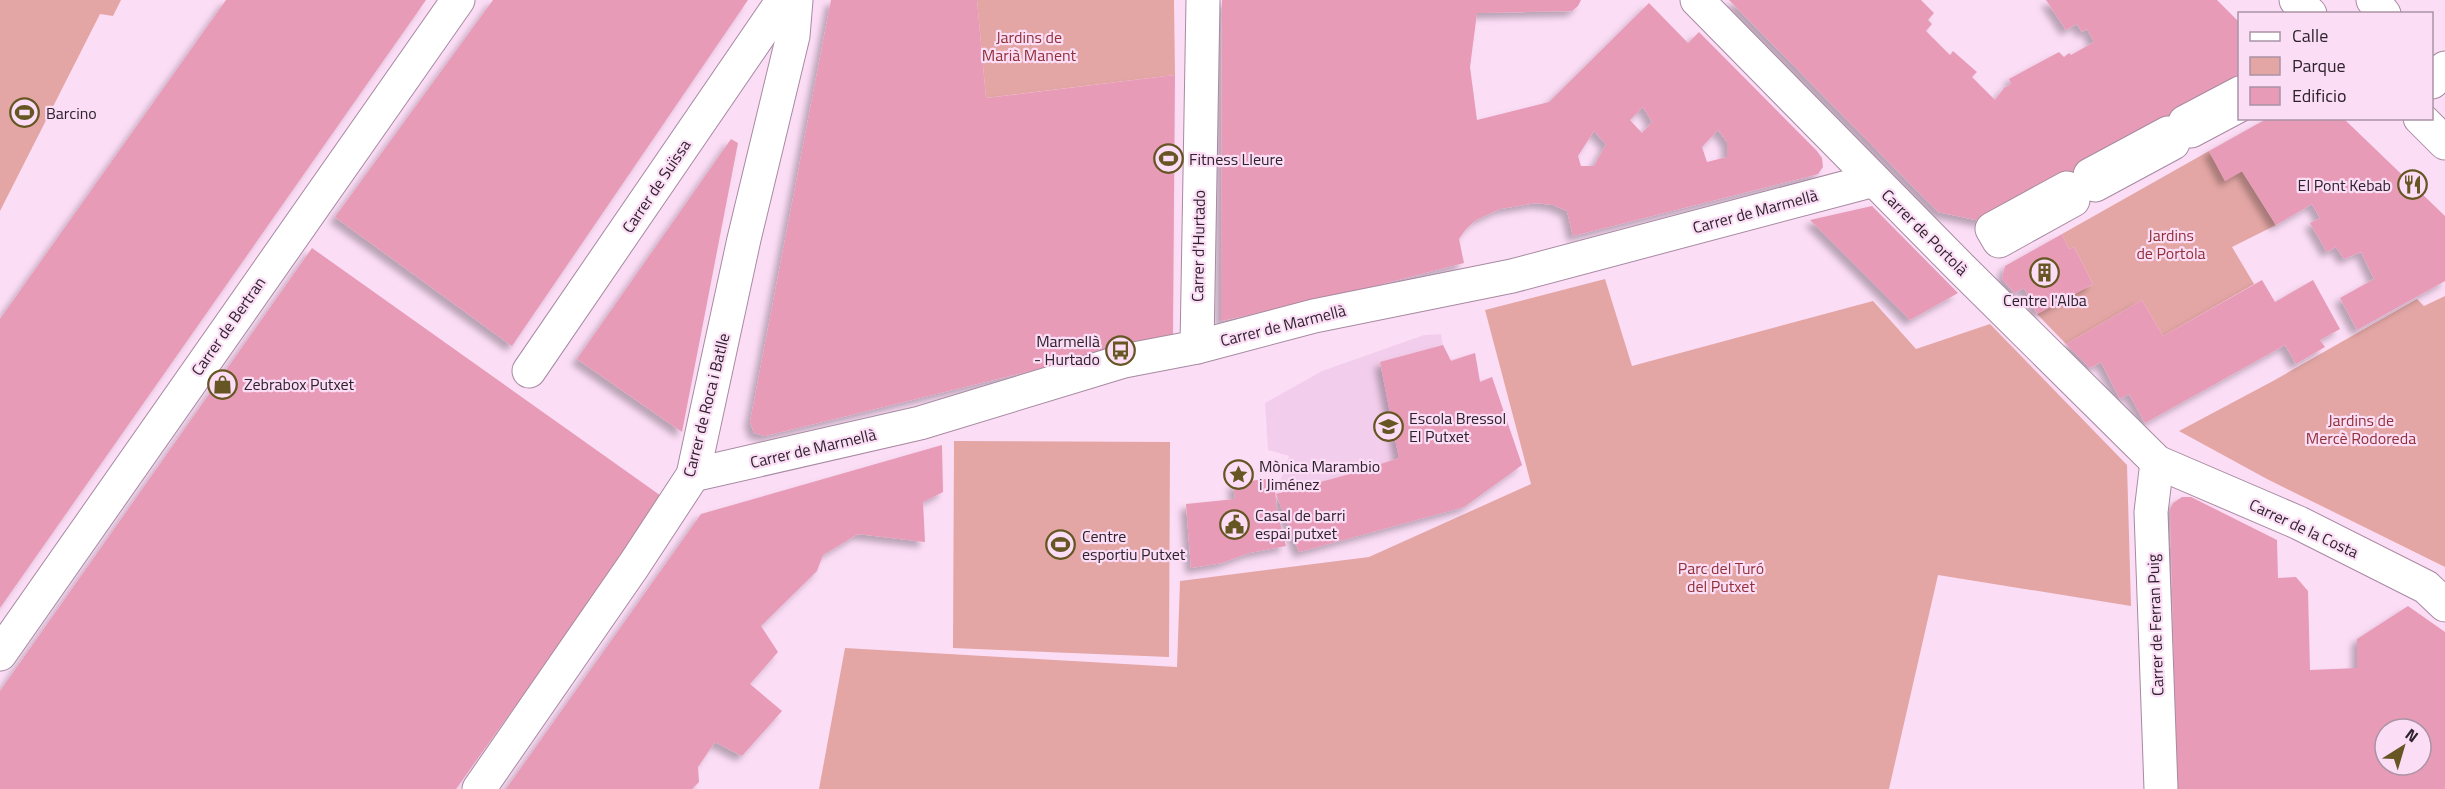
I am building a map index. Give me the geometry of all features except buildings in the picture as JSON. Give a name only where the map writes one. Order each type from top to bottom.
[{"type":"street","name":"Carrer de Bertran","points":[[0,654],[458,0]]},
{"type":"street","name":"Carrer de Suïssa","points":[[529,371],[783,0]]},
{"type":"street","name":"Carrer de Roca i Batlle","points":[[480,789],[693,475],[742,251],[793,36],[796,0]]},
{"type":"street","name":"Carrer d'Hurtado","points":[[1197,347],[1203,0]]},
{"type":"street","name":"Carrer de Portolà","points":[[1697,0],[2157,462]]},
{"type":"street","points":[[2296,0],[2308,12]]},
{"type":"street","points":[[2373,0],[2382,12]]},
{"type":"street","points":[[2238,94],[2185,122],[2191,131],[2238,106]]},
{"type":"street","points":[[2422,120],[2445,143]]},
{"type":"street","name":"Carrer de Marmellà","points":[[693,475],[920,423],[1124,361],[1197,347],[1314,316],[1512,276],[1874,180]]},
{"type":"street","name":"Carrer de la Costa","points":[[2157,462],[2309,529],[2426,587],[2445,604]]},
{"type":"street","name":"Carrer de Ferran Puig","points":[[2157,462],[2151,512],[2161,789]]},
{"type":"shaded area","name":"Escola Bressol El Putxet","points":[[1441,334],[1443,345],[1451,360],[1475,353],[1480,381],[1492,377],[1522,465],[1464,507],[1299,552],[1276,494],[1289,456],[1268,450],[1265,403],[1322,371],[1424,335]]},
{"type":"green space","name":"Barcino","points":[[0,0],[121,0],[113,16],[100,14],[0,211]]},
{"type":"green space","name":"Jardins de Marià Manent","points":[[977,0],[1174,0],[1175,75],[986,98]]},
{"type":"green space","name":"Jardins de Portola","points":[[2209,151],[2225,180],[2242,171],[2276,225],[2232,247],[2254,284],[2163,336],[2142,300],[2066,344],[2037,314],[2093,284],[2074,247],[2069,249],[2062,234]]},
{"type":"green space","name":"Parc del Turó del Putxet","points":[[1605,279],[1632,366],[1873,301],[1916,349],[1990,324],[2127,465],[2131,606],[1938,575],[1889,789],[819,789],[845,648],[1177,667],[1180,581],[1369,557],[1531,484],[1485,310]]},
{"type":"green space","name":"Jardins de Mercè Rodoreda","points":[[2445,296],[2445,567],[2267,479],[2179,431],[2273,381],[2417,299],[2424,306]]},
{"type":"green space","name":"Centre esportiu Putxet","points":[[954,441],[1170,442],[1169,657],[953,648]]},
{"type":"place","name":"Barcino","points":[[25,113]]},
{"type":"place","name":"Fitness Lleure","points":[[1168,159]]},
{"type":"place","name":"El Pont Kebab","points":[[2412,185]]},
{"type":"place","name":"Centre l'Alba","points":[[2045,272]]},
{"type":"place","name":"Marmellà - Hurtado","points":[[1121,350]]},
{"type":"place","name":"Zebrabox Putxet","points":[[223,384]]},
{"type":"place","name":"Escola Bressol El Putxet","points":[[1388,427]]},
{"type":"place","name":"Mònica Marambio i Jiménez","points":[[1238,475]]},
{"type":"place","name":"Casal de barri espai putxet","points":[[1234,524]]},
{"type":"place","name":"Centre esportiu Putxet","points":[[1061,545]]}]
